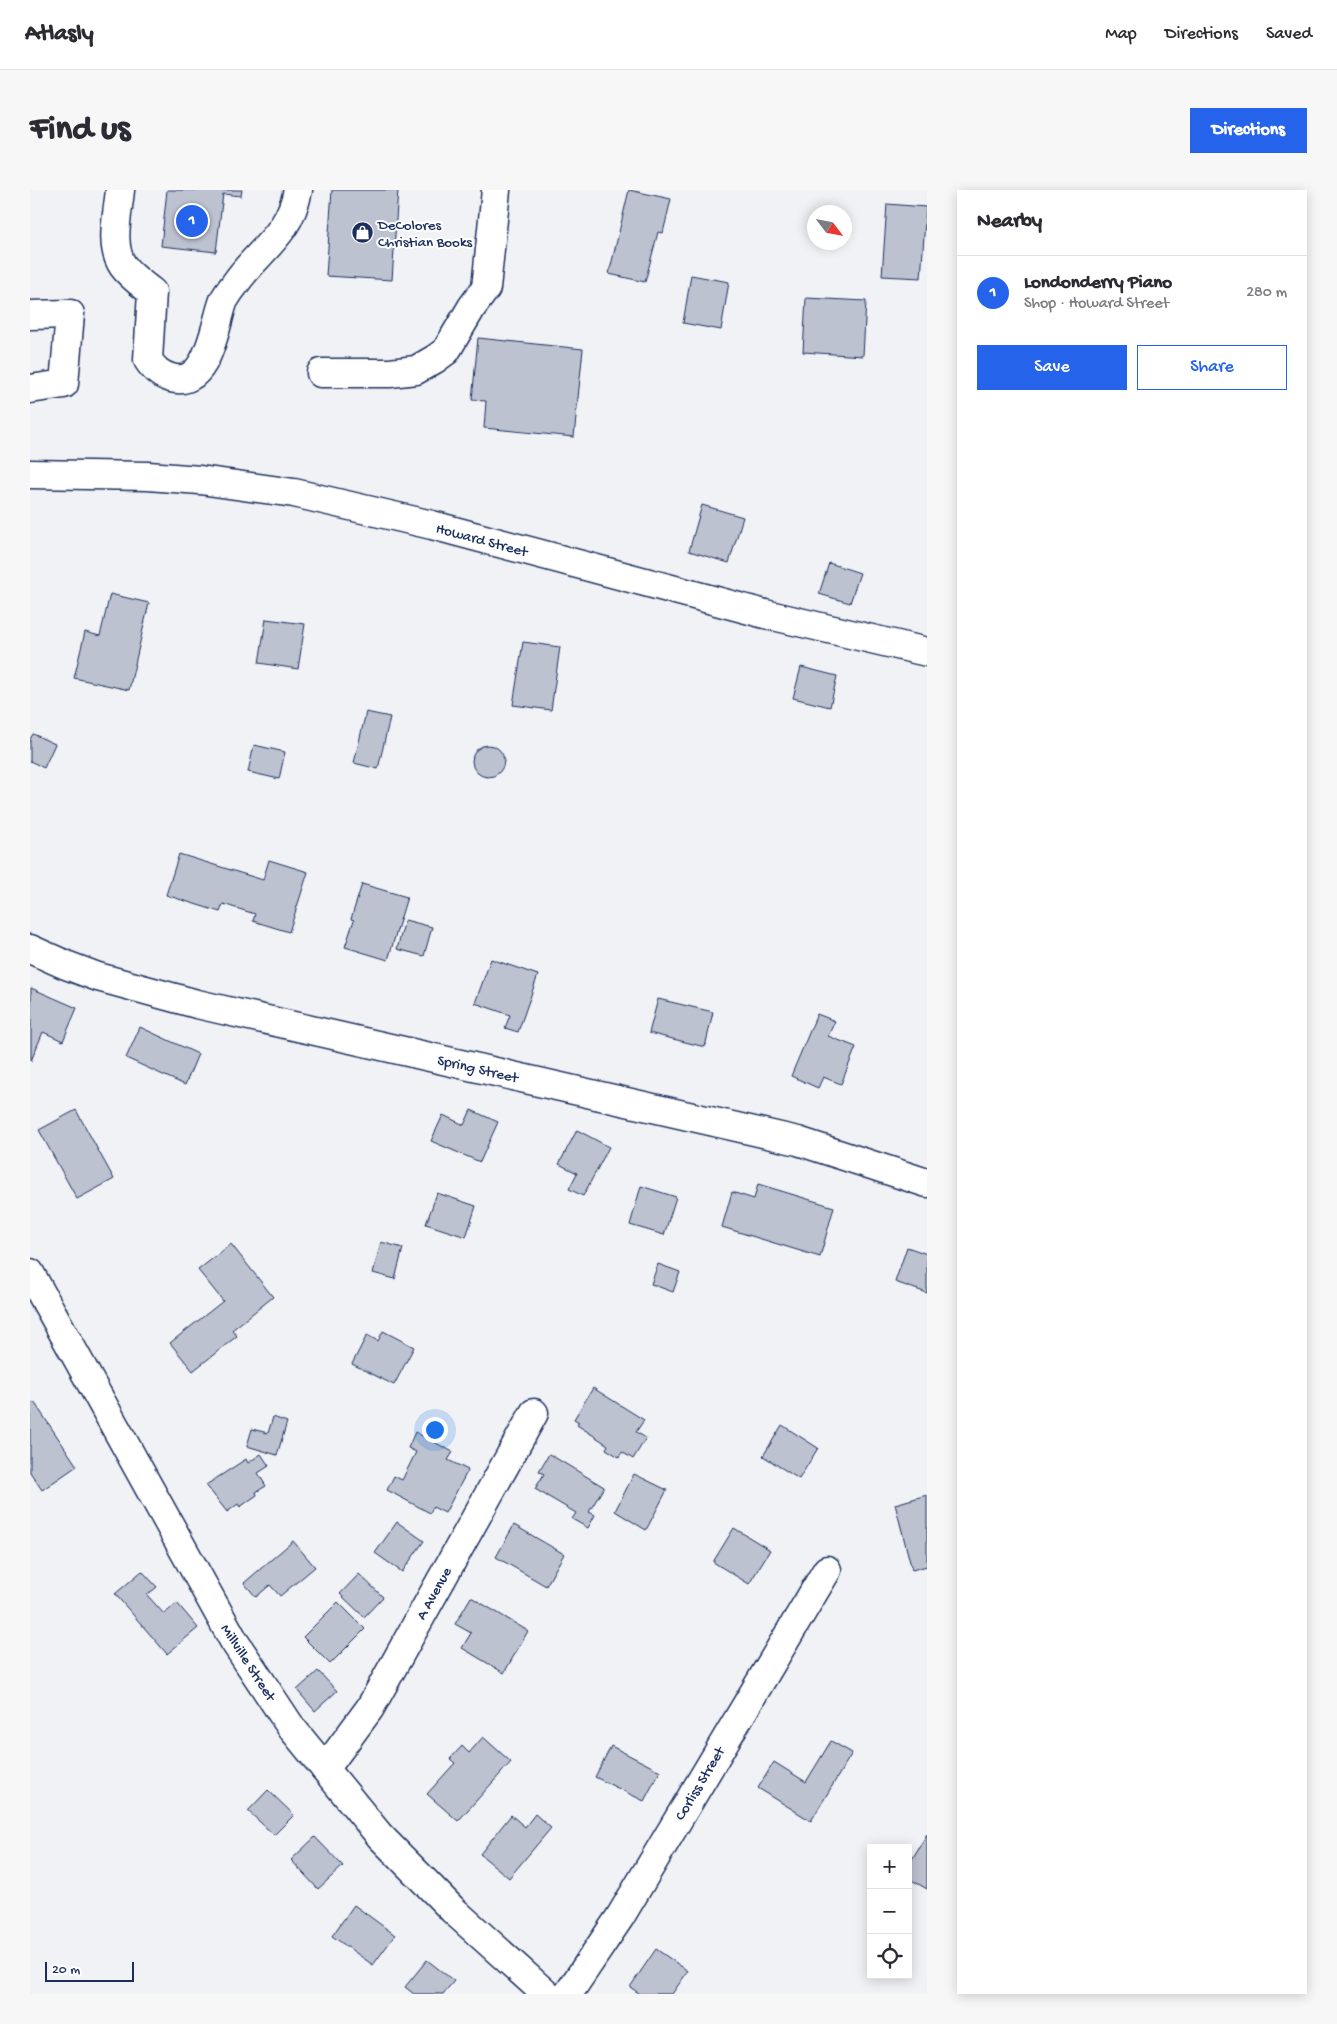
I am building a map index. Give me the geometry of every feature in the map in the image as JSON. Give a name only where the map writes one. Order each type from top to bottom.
[{"type":"street","points":[[120,190],[116,234],[122,265],[152,292],[148,360],[163,376],[175,379],[187,378],[203,363],[211,348],[224,301],[247,268],[278,237],[288,221],[298,190]]},
{"type":"street","points":[[321,372],[390,373],[416,370],[446,351],[472,307],[486,288],[496,190]]},
{"type":"street","points":[[30,315],[70,314],[64,384],[30,389]]},
{"type":"street","name":"Howard Street","points":[[30,474],[148,476],[200,480],[294,493],[432,525],[765,614],[927,652]]},
{"type":"street","name":"Spring Street","points":[[30,949],[66,966],[98,977],[197,1004],[798,1141],[927,1183]]},
{"type":"street","name":"Millville Street","points":[[30,1272],[234,1641],[291,1727],[380,1836],[453,1910],[546,1994]]},
{"type":"street","name":"A Avenue","points":[[325,1769],[370,1708],[534,1413]]},
{"type":"street","name":"Corliss Street","points":[[568,1994],[620,1916],[827,1570]]},
{"type":"building","points":[[167,190],[242,190],[241,196],[223,194],[216,252],[161,246]]},
{"type":"building","name":"DeColores Christian Books","points":[[332,190],[398,190],[392,280],[326,276]]},
{"type":"building","points":[[629,190],[671,199],[663,233],[658,232],[645,282],[609,274]]},
{"type":"building","points":[[887,204],[926,207],[921,278],[882,276]]},
{"type":"building","points":[[691,275],[729,282],[721,330],[683,323]]},
{"type":"building","points":[[806,298],[866,301],[863,356],[803,352]]},
{"type":"building","points":[[478,338],[583,349],[574,437],[484,428],[486,401],[472,400]]},
{"type":"building","points":[[702,505],[743,517],[729,563],[689,551]]},
{"type":"building","points":[[829,563],[860,573],[850,603],[819,594]]},
{"type":"building","points":[[110,594],[149,603],[129,690],[74,678],[85,632],[100,636]]},
{"type":"building","points":[[266,619],[305,624],[298,669],[259,663]]},
{"type":"building","points":[[523,642],[560,647],[551,710],[513,705]]},
{"type":"building","points":[[801,667],[837,676],[830,707],[793,698]]},
{"type":"building","points":[[366,712],[390,717],[378,769],[354,763]]},
{"type":"building","points":[[33,734],[55,744],[44,768],[30,761],[30,739]]},
{"type":"building","points":[[254,745],[285,752],[279,779],[248,772]]},
{"type":"building","points":[[488,745],[500,749],[504,761],[500,773],[488,777],[476,773],[472,761],[476,749]]},
{"type":"building","points":[[179,854],[263,880],[269,860],[308,872],[289,932],[253,921],[255,914],[223,904],[220,912],[166,895]]},
{"type":"building","points":[[362,884],[407,897],[388,960],[345,947],[354,920],[351,919]]},
{"type":"building","points":[[405,920],[432,927],[424,956],[397,949]]},
{"type":"building","points":[[491,959],[538,975],[518,1032],[505,1028],[510,1015],[475,1003]]},
{"type":"building","points":[[31,988],[77,1008],[63,1041],[43,1032],[31,1061]]},
{"type":"building","points":[[658,999],[713,1012],[705,1047],[649,1033]]},
{"type":"building","points":[[817,1014],[835,1021],[828,1036],[856,1047],[841,1084],[823,1077],[818,1088],[791,1076]]},
{"type":"building","points":[[140,1027],[198,1054],[185,1085],[126,1058]]},
{"type":"building","points":[[76,1110],[114,1179],[77,1199],[39,1130]]},
{"type":"building","points":[[471,1110],[498,1122],[480,1162],[431,1141],[443,1115],[464,1125]]},
{"type":"building","points":[[577,1130],[609,1147],[583,1196],[569,1189],[577,1173],[559,1164]]},
{"type":"building","points":[[758,1184],[834,1207],[820,1257],[722,1227],[732,1192],[754,1199]]},
{"type":"building","points":[[641,1186],[676,1197],[664,1235],[630,1225]]},
{"type":"building","points":[[437,1193],[476,1206],[466,1237],[426,1224]]},
{"type":"building","points":[[381,1242],[403,1248],[395,1279],[373,1273]]},
{"type":"building","points":[[231,1244],[273,1297],[232,1330],[237,1336],[193,1371],[170,1343],[223,1301],[198,1270]]},
{"type":"building","points":[[907,1247],[927,1254],[927,1293],[895,1282]]},
{"type":"building","points":[[658,1264],[680,1272],[673,1292],[651,1284]]},
{"type":"building","points":[[383,1331],[414,1347],[394,1385],[352,1364],[367,1335],[378,1341]]},
{"type":"building","points":[[593,1388],[644,1420],[636,1432],[646,1438],[633,1459],[622,1452],[619,1457],[606,1449],[608,1445],[577,1425],[579,1422],[574,1419]]},
{"type":"building","points":[[34,1402],[77,1466],[42,1490],[30,1472],[30,1404]]},
{"type":"building","points":[[273,1417],[287,1422],[277,1455],[247,1446],[252,1429],[268,1433]]},
{"type":"building","points":[[782,1425],[818,1448],[799,1479],[763,1456]]},
{"type":"building","points":[[415,1432],[453,1452],[448,1460],[468,1470],[445,1513],[433,1507],[430,1513],[387,1490],[394,1476],[402,1480],[416,1452],[408,1448]]},
{"type":"building","points":[[261,1454],[269,1466],[258,1473],[266,1486],[256,1492],[257,1495],[240,1507],[238,1504],[227,1512],[206,1485],[246,1459],[248,1463]]},
{"type":"building","points":[[549,1454],[604,1487],[589,1512],[595,1515],[588,1528],[572,1519],[576,1513],[535,1489],[544,1474],[539,1471]]},
{"type":"building","points":[[634,1474],[667,1490],[646,1530],[615,1511]]},
{"type":"building","points":[[927,1495],[927,1566],[912,1570],[895,1504]]},
{"type":"building","points":[[397,1522],[424,1541],[402,1572],[375,1553]]},
{"type":"building","points":[[514,1525],[564,1554],[546,1586],[496,1557]]},
{"type":"building","points":[[734,1528],[770,1550],[749,1584],[713,1562]]},
{"type":"building","points":[[293,1541],[315,1567],[280,1596],[270,1585],[256,1597],[244,1583]]},
{"type":"building","points":[[142,1571],[157,1587],[147,1595],[164,1614],[177,1603],[198,1628],[167,1654],[115,1594]]},
{"type":"building","points":[[359,1574],[383,1597],[364,1617],[340,1594]]},
{"type":"building","points":[[471,1597],[528,1631],[504,1673],[462,1648],[471,1633],[455,1624]]},
{"type":"building","points":[[338,1602],[365,1629],[330,1664],[303,1637]]},
{"type":"building","points":[[318,1671],[337,1691],[315,1711],[297,1690]]},
{"type":"building","points":[[483,1737],[511,1762],[458,1821],[427,1794],[455,1763],[450,1759],[462,1746],[469,1753]]},
{"type":"building","points":[[831,1741],[852,1753],[811,1821],[758,1788],[774,1762],[806,1782]]},
{"type":"building","points":[[611,1746],[660,1771],[644,1801],[595,1777]]},
{"type":"building","points":[[268,1790],[294,1815],[274,1835],[248,1811]]},
{"type":"building","points":[[535,1814],[551,1828],[509,1878],[480,1854],[511,1815],[525,1827]]},
{"type":"building","points":[[927,1834],[927,1889],[912,1880],[912,1859]]},
{"type":"building","points":[[315,1837],[343,1866],[318,1889],[291,1860]]},
{"type":"building","points":[[354,1905],[395,1935],[373,1965],[332,1936]]},
{"type":"building","points":[[656,1949],[688,1971],[672,1994],[640,1994],[630,1987]]},
{"type":"building","points":[[427,1960],[454,1981],[443,1994],[414,1994],[405,1987]]},
{"type":"place","name":"Londonderry Piano","points":[[192,221]]},
{"type":"place","name":"DeColores Christian Books","points":[[362,233]]}]
